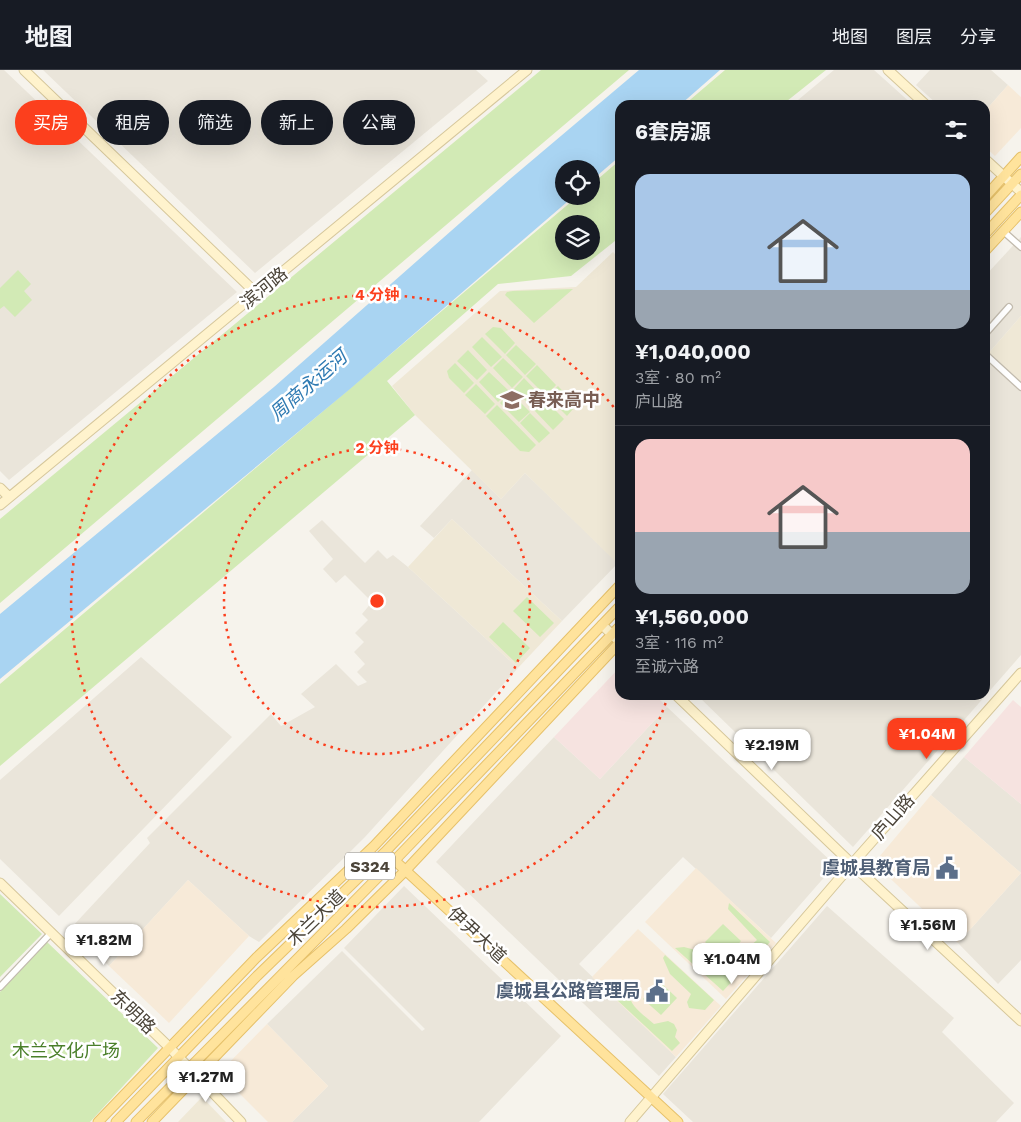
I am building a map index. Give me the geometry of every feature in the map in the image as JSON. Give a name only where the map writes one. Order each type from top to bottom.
[{"type":"main road","points":[[990,191],[1021,157]]},
{"type":"main road","points":[[990,208],[1021,174]]},
{"type":"main road","points":[[990,228],[1021,193]]},
{"type":"main road","points":[[990,245],[1021,212]]},
{"type":"main road","points":[[98,1122],[256,958],[374,846],[615,590]]},
{"type":"main road","name":"木兰大道","points":[[116,1122],[260,972],[385,852],[615,611]]},
{"type":"main road","name":"木兰大道","points":[[136,1122],[395,860],[615,631]]},
{"type":"main road","points":[[152,1122],[293,976],[346,929],[406,870],[615,647]]},
{"type":"main road","name":"伊尹大道","points":[[385,852],[678,1122]]},
{"type":"street","points":[[24,70],[256,294]]},
{"type":"street","name":"滨河路","points":[[0,505],[526,70]]},
{"type":"street","points":[[888,70],[921,100]]},
{"type":"street","points":[[990,163],[1021,193]]},
{"type":"street","points":[[1003,231],[1021,247]]},
{"type":"street","points":[[990,328],[1009,307]]},
{"type":"street","points":[[990,359],[1021,387]]},
{"type":"street","points":[[0,488],[9,497]]},
{"type":"street","points":[[602,625],[615,637]]},
{"type":"street","name":"庐山路","points":[[630,1122],[852,864],[1021,672]]},
{"type":"street","points":[[681,700],[852,864],[1021,1021]]},
{"type":"street","name":"东明路","points":[[0,883],[169,1047],[241,1122]]},
{"type":"street","points":[[0,986],[52,932]]},
{"type":"shaded area","points":[[0,70],[4,70],[35,100],[15,100],[15,145],[83,145],[237,292],[9,480],[0,471]]},
{"type":"shaded area","points":[[43,70],[476,70],[488,81],[415,141],[415,100],[343,100],[343,145],[410,145],[255,273],[121,145],[169,145],[169,100],[97,100],[97,122],[87,112],[87,100],[74,100]]},
{"type":"shaded area","points":[[834,70],[874,70],[907,100],[798,100]]},
{"type":"shaded area","points":[[930,70],[991,70],[1008,85],[990,105],[990,100],[932,100],[916,85]]},
{"type":"shaded area","points":[[1008,85],[1021,97],[1021,128],[995,156],[990,152],[990,105]]},
{"type":"shaded area","points":[[1021,237],[1021,316],[990,352],[990,271]]},
{"type":"shaded area","name":"春来高中","points":[[613,252],[615,254],[615,561],[525,473],[501,499],[415,415],[392,386],[500,291],[576,287]]},
{"type":"shaded area","points":[[1021,316],[1021,386],[990,358],[990,352]]},
{"type":"shaded area","points":[[990,358],[1021,386],[1021,655],[990,690]]},
{"type":"shaded area","points":[[472,470],[501,499],[525,473],[615,560],[615,566],[562,621],[452,519],[434,538],[420,526]]},
{"type":"shaded area","points":[[452,519],[562,621],[518,668],[408,567]]},
{"type":"shaded area","points":[[322,520],[365,563],[378,550],[387,559],[393,555],[518,668],[365,837],[259,942],[249,936],[188,880],[109,966],[71,928],[150,843],[147,838],[271,714],[281,726],[315,707],[301,694],[336,664],[358,686],[367,682],[357,672],[365,664],[354,652],[364,642],[355,633],[368,620],[362,614],[372,602],[345,575],[336,583],[323,569],[333,559],[309,531]]},
{"type":"shaded area","points":[[141,657],[232,737],[59,916],[0,859],[0,780]]},
{"type":"shaded area","points":[[615,672],[615,700],[660,700],[667,707],[600,779],[554,737]]},
{"type":"shaded area","points":[[702,700],[982,700],[853,847]]},
{"type":"shaded area","points":[[1013,700],[1021,707],[1021,804],[964,757]]},
{"type":"shaded area","points":[[667,707],[835,865],[771,938],[683,857],[579,964],[676,1057],[659,1076],[436,862],[554,737],[600,779]]},
{"type":"shaded area","points":[[964,757],[1021,804],[1021,873],[931,795]]},
{"type":"shaded area","name":"虞城县教育局","points":[[931,795],[1021,873],[958,943],[874,863]]},
{"type":"shaded area","points":[[696,868],[776,943],[726,999],[645,922]]},
{"type":"shaded area","points":[[1021,873],[1021,960],[998,984],[958,943]]},
{"type":"shaded area","points":[[188,880],[249,936],[169,1023],[109,966]]},
{"type":"shaded area","points":[[404,886],[561,1036],[479,1122],[292,1122],[328,1086],[267,1024],[342,951],[422,1031],[425,1029],[344,948]]},
{"type":"shaded area","points":[[827,906],[954,1018],[942,1032],[1014,1103],[996,1122],[693,1122],[663,1094]]},
{"type":"shaded area","name":"虞城县公路管理局","points":[[638,929],[721,1006],[676,1057],[592,977]]},
{"type":"shaded area","points":[[267,1024],[328,1086],[292,1122],[268,1122],[219,1073]]},
{"type":"shaded area","points":[[202,1097],[226,1122],[178,1122]]},
{"type":"green space","points":[[541,70],[629,70],[0,603],[0,519]]},
{"type":"green space","points":[[725,70],[826,70],[788,100],[690,100]]},
{"type":"green space","points":[[615,164],[615,241],[600,253],[600,215],[555,215],[567,205],[600,205],[600,177]]},
{"type":"green space","points":[[555,215],[555,260],[591,260],[571,276],[498,284],[387,381],[415,415],[0,766],[0,684]]},
{"type":"green space","points":[[18,270],[31,284],[24,291],[32,300],[15,317],[4,306],[0,309],[0,288]]},
{"type":"green space","points":[[573,289],[534,323],[505,295],[507,292],[513,291]]},
{"type":"green space","points":[[493,327],[501,328],[515,343],[505,354],[485,334]]},
{"type":"green space","points":[[482,337],[502,357],[491,367],[472,347]]},
{"type":"green space","points":[[516,345],[536,364],[525,375],[506,355]]},
{"type":"green space","points":[[468,350],[487,370],[477,380],[457,361]]},
{"type":"green space","points":[[503,358],[523,377],[512,388],[493,368]]},
{"type":"green space","points":[[455,363],[474,383],[464,393],[449,378],[447,371]]},
{"type":"green space","points":[[537,365],[556,385],[546,396],[526,376]]},
{"type":"green space","points":[[489,372],[509,391],[498,402],[479,382]]},
{"type":"green space","points":[[524,378],[543,398],[533,408],[514,389]]},
{"type":"green space","points":[[476,384],[495,404],[485,414],[465,395]]},
{"type":"green space","points":[[558,386],[571,400],[573,409],[567,416],[547,396]]},
{"type":"green space","points":[[510,392],[530,412],[519,422],[500,403]]},
{"type":"green space","points":[[544,399],[564,419],[553,430],[534,410]]},
{"type":"green space","points":[[497,405],[536,445],[529,452],[520,451],[486,416]]},
{"type":"green space","points":[[530,413],[550,433],[539,443],[520,423]]},
{"type":"green space","points":[[527,597],[554,623],[540,637],[513,611]]},
{"type":"green space","points":[[503,622],[530,648],[516,663],[489,637]]},
{"type":"green space","points":[[0,894],[42,934],[0,977]]},
{"type":"green space","points":[[729,903],[770,942],[758,955],[750,952],[749,947],[757,940],[728,909]]},
{"type":"green space","points":[[723,924],[741,941],[724,960],[705,942]]},
{"type":"green space","name":"木兰文化广场","points":[[47,942],[158,1048],[90,1122],[0,1122],[0,992]]},
{"type":"green space","points":[[684,947],[699,951],[723,972],[729,970],[737,976],[723,991],[675,948]]},
{"type":"green space","points":[[665,955],[714,1000],[705,1010],[689,1008],[687,1002],[691,994],[670,974],[663,958]]},
{"type":"green space","points":[[660,982],[677,998],[661,1015],[643,999]]},
{"type":"green space","points":[[629,989],[633,1005],[654,1024],[668,1021],[674,1024],[677,1030],[675,1037],[680,1043],[672,1051],[617,1000]]},
{"type":"water","name":"周商永运河","points":[[639,70],[720,70],[686,100],[615,100],[615,160],[600,173],[600,160],[555,160],[555,205],[564,205],[350,389],[0,679],[0,614],[274,387],[510,179]]},
{"type":"place","name":"春来高中","points":[[512,400]]},
{"type":"place","name":"虞城县教育局","points":[[947,868]]},
{"type":"place","name":"虞城县公路管理局","points":[[657,991]]}]
